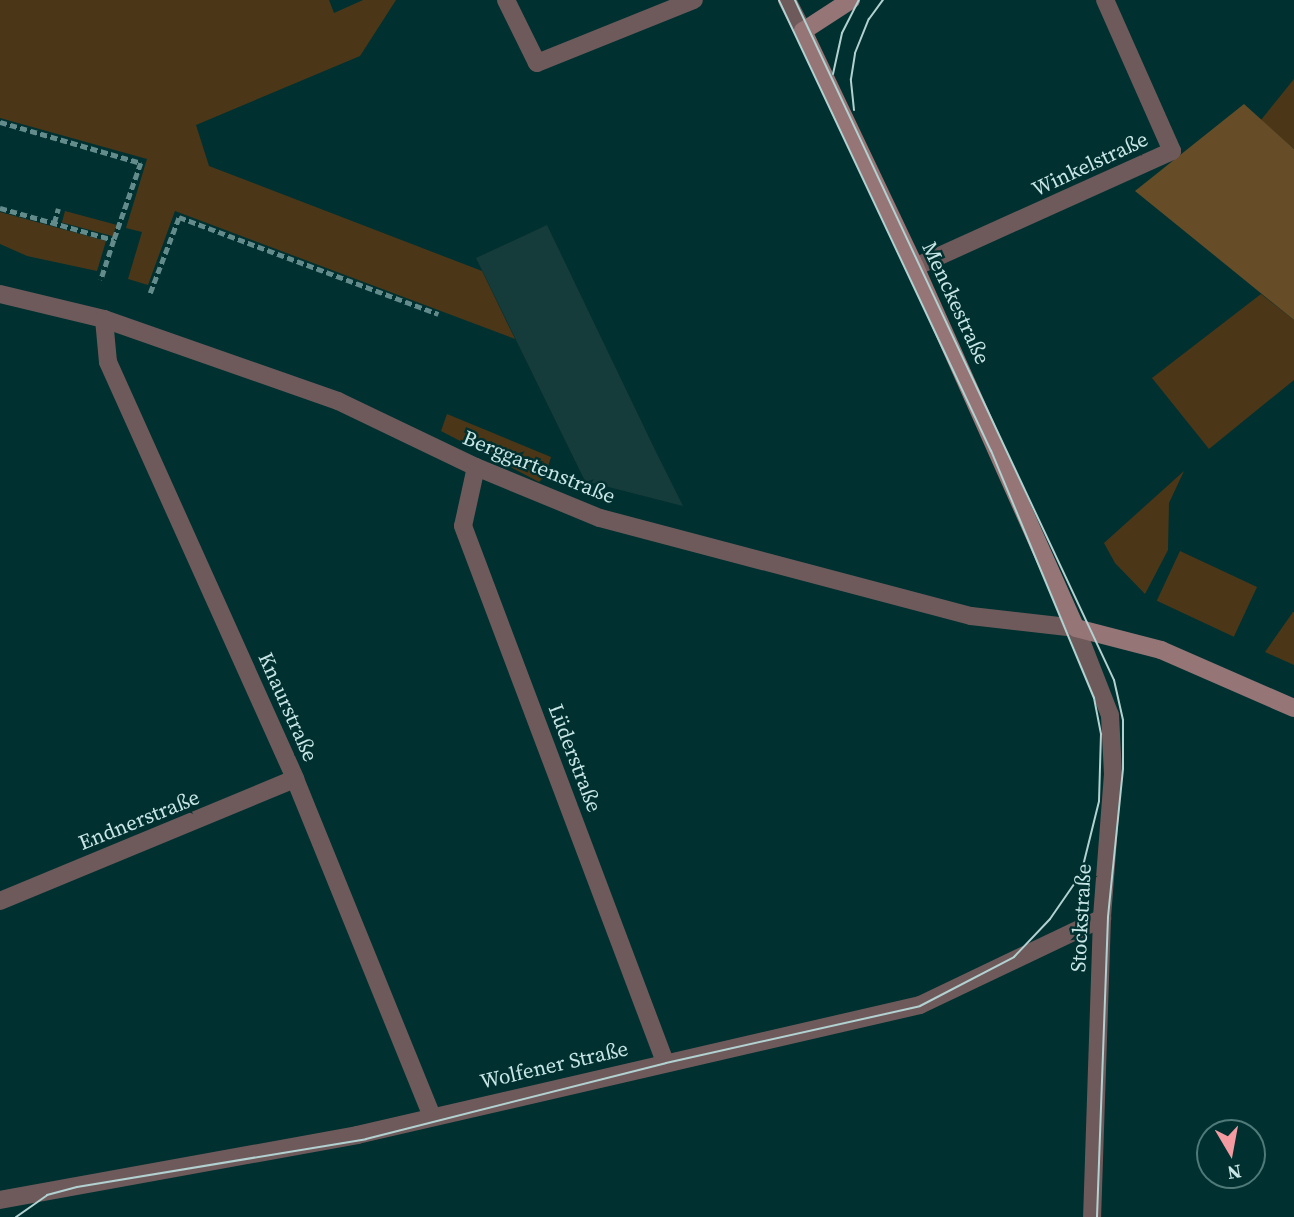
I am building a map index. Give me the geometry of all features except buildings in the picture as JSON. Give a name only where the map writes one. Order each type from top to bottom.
[{"type":"main road","points":[[803,31],[851,0]]},
{"type":"main road","name":"Menckestraße","points":[[803,31],[915,267],[1076,628]]},
{"type":"main road","points":[[1076,628],[1161,650],[1294,708]]},
{"type":"street","points":[[506,0],[537,63],[694,0]]},
{"type":"street","name":"Menckestraße","points":[[787,0],[803,31]]},
{"type":"street","name":"Winkelstraße","points":[[915,267],[1172,151],[1105,0]]},
{"type":"street","name":"Berggartenstraße","points":[[0,294],[104,319],[338,401],[476,467],[600,519],[971,616],[1076,628]]},
{"type":"street","name":"Knaurstraße","points":[[104,319],[108,362],[295,779],[432,1116]]},
{"type":"street","name":"Lüderstraße","points":[[476,467],[463,526],[665,1062]]},
{"type":"street","name":"Stockstraße","points":[[1076,628],[1110,715],[1113,775],[1102,918],[1092,1217]]},
{"type":"street","name":"Endnerstraße","points":[[0,901],[295,779]]},
{"type":"street","name":"Wolfener Straße","points":[[0,1200],[357,1135],[920,1005],[1102,918]]},
{"type":"path","points":[[0,122],[141,163],[101,280]]},
{"type":"path","points":[[0,208],[114,240]]},
{"type":"path","points":[[54,223],[58,209]]},
{"type":"path","points":[[150,293],[179,217],[438,314]]},
{"type":"shaded area","points":[[0,0],[329,0],[334,13],[363,0],[396,0],[360,56],[196,125],[209,166],[482,271],[515,339],[175,211],[148,285],[128,279],[142,232],[126,228],[147,159],[0,118]]},
{"type":"shaded area","points":[[1294,79],[1294,149],[1261,120]]},
{"type":"shaded area","points":[[1244,104],[1294,149],[1294,320],[1135,191]]},
{"type":"shaded area","points":[[65,211],[116,225],[113,236],[62,223]]},
{"type":"shaded area","points":[[0,212],[106,241],[97,271],[27,256],[0,244]]},
{"type":"shaded area","points":[[547,225],[683,506],[585,481],[476,258]]},
{"type":"shaded area","points":[[1261,294],[1294,320],[1294,380],[1209,449],[1152,378]]},
{"type":"shaded area","points":[[447,414],[551,457],[545,476],[539,482],[441,431]]},
{"type":"shaded area","points":[[1184,471],[1169,503],[1168,550],[1145,594],[1115,563],[1104,543]]},
{"type":"shaded area","points":[[1180,551],[1257,587],[1234,637],[1157,601]]},
{"type":"shaded area","points":[[1294,612],[1294,665],[1265,652]]},
{"type":"tram line","points":[[16,1217],[47,1195],[77,1187],[366,1139],[666,1063],[920,1006],[1014,957],[1050,919],[1081,874],[1099,801],[1101,734],[1094,698],[991,451],[779,0]]},
{"type":"tram line","points":[[795,0],[1114,680],[1123,720],[1123,769],[1108,917],[1097,1217]]},
{"type":"tram line","points":[[833,74],[842,33],[859,0]]},
{"type":"tram line","points":[[854,110],[851,79],[855,53],[869,19],[883,0]]}]
